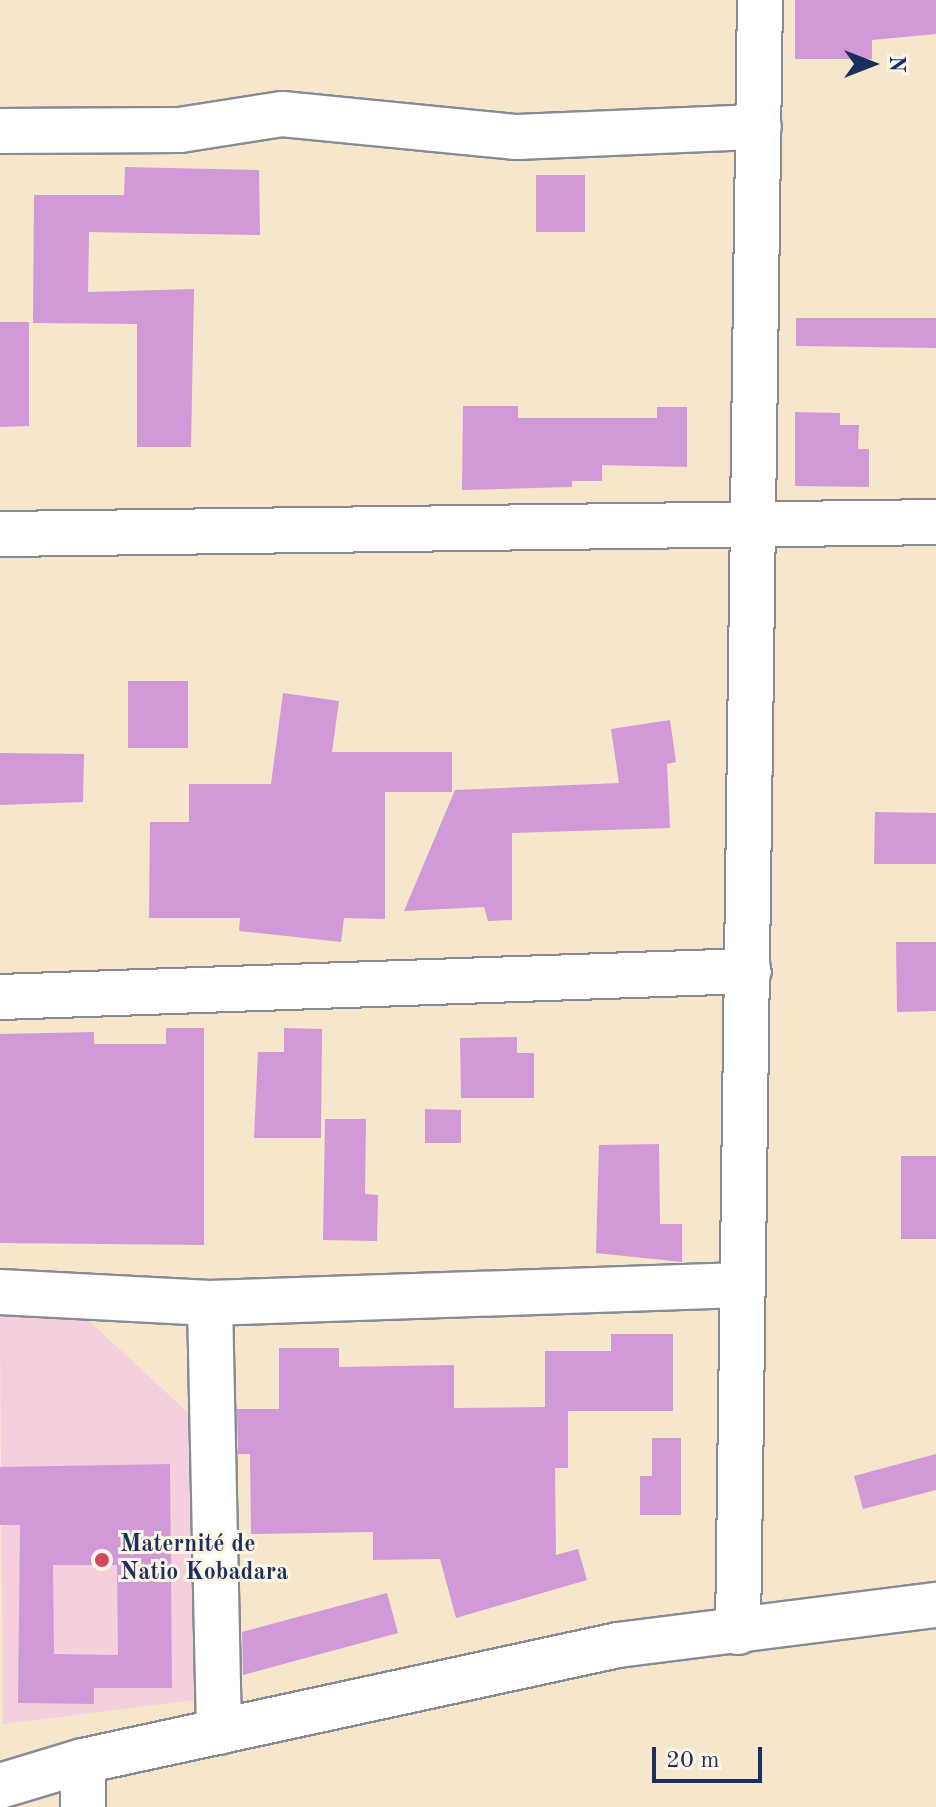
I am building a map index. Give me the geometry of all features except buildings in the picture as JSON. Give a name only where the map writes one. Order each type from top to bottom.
[{"type":"street","points":[[738,1632],[760,0]]},
{"type":"street","points":[[0,131],[180,130],[282,114],[517,137],[759,127]]},
{"type":"street","points":[[0,534],[936,522]]},
{"type":"street","points":[[0,997],[749,971]]},
{"type":"street","points":[[0,1292],[210,1303],[742,1285]]},
{"type":"street","points":[[210,1303],[219,1732]]},
{"type":"street","points":[[0,1786],[83,1761],[618,1645],[936,1605]]},
{"type":"street","points":[[83,1761],[83,1807]]},
{"type":"shaded area","name":"Maternité de Natio Kobadara","points":[[75,1308],[197,1421],[210,1698],[3,1724],[0,1315]]},
{"type":"place","name":"Maternité de Natio Kobadara","points":[[102,1560]]}]
